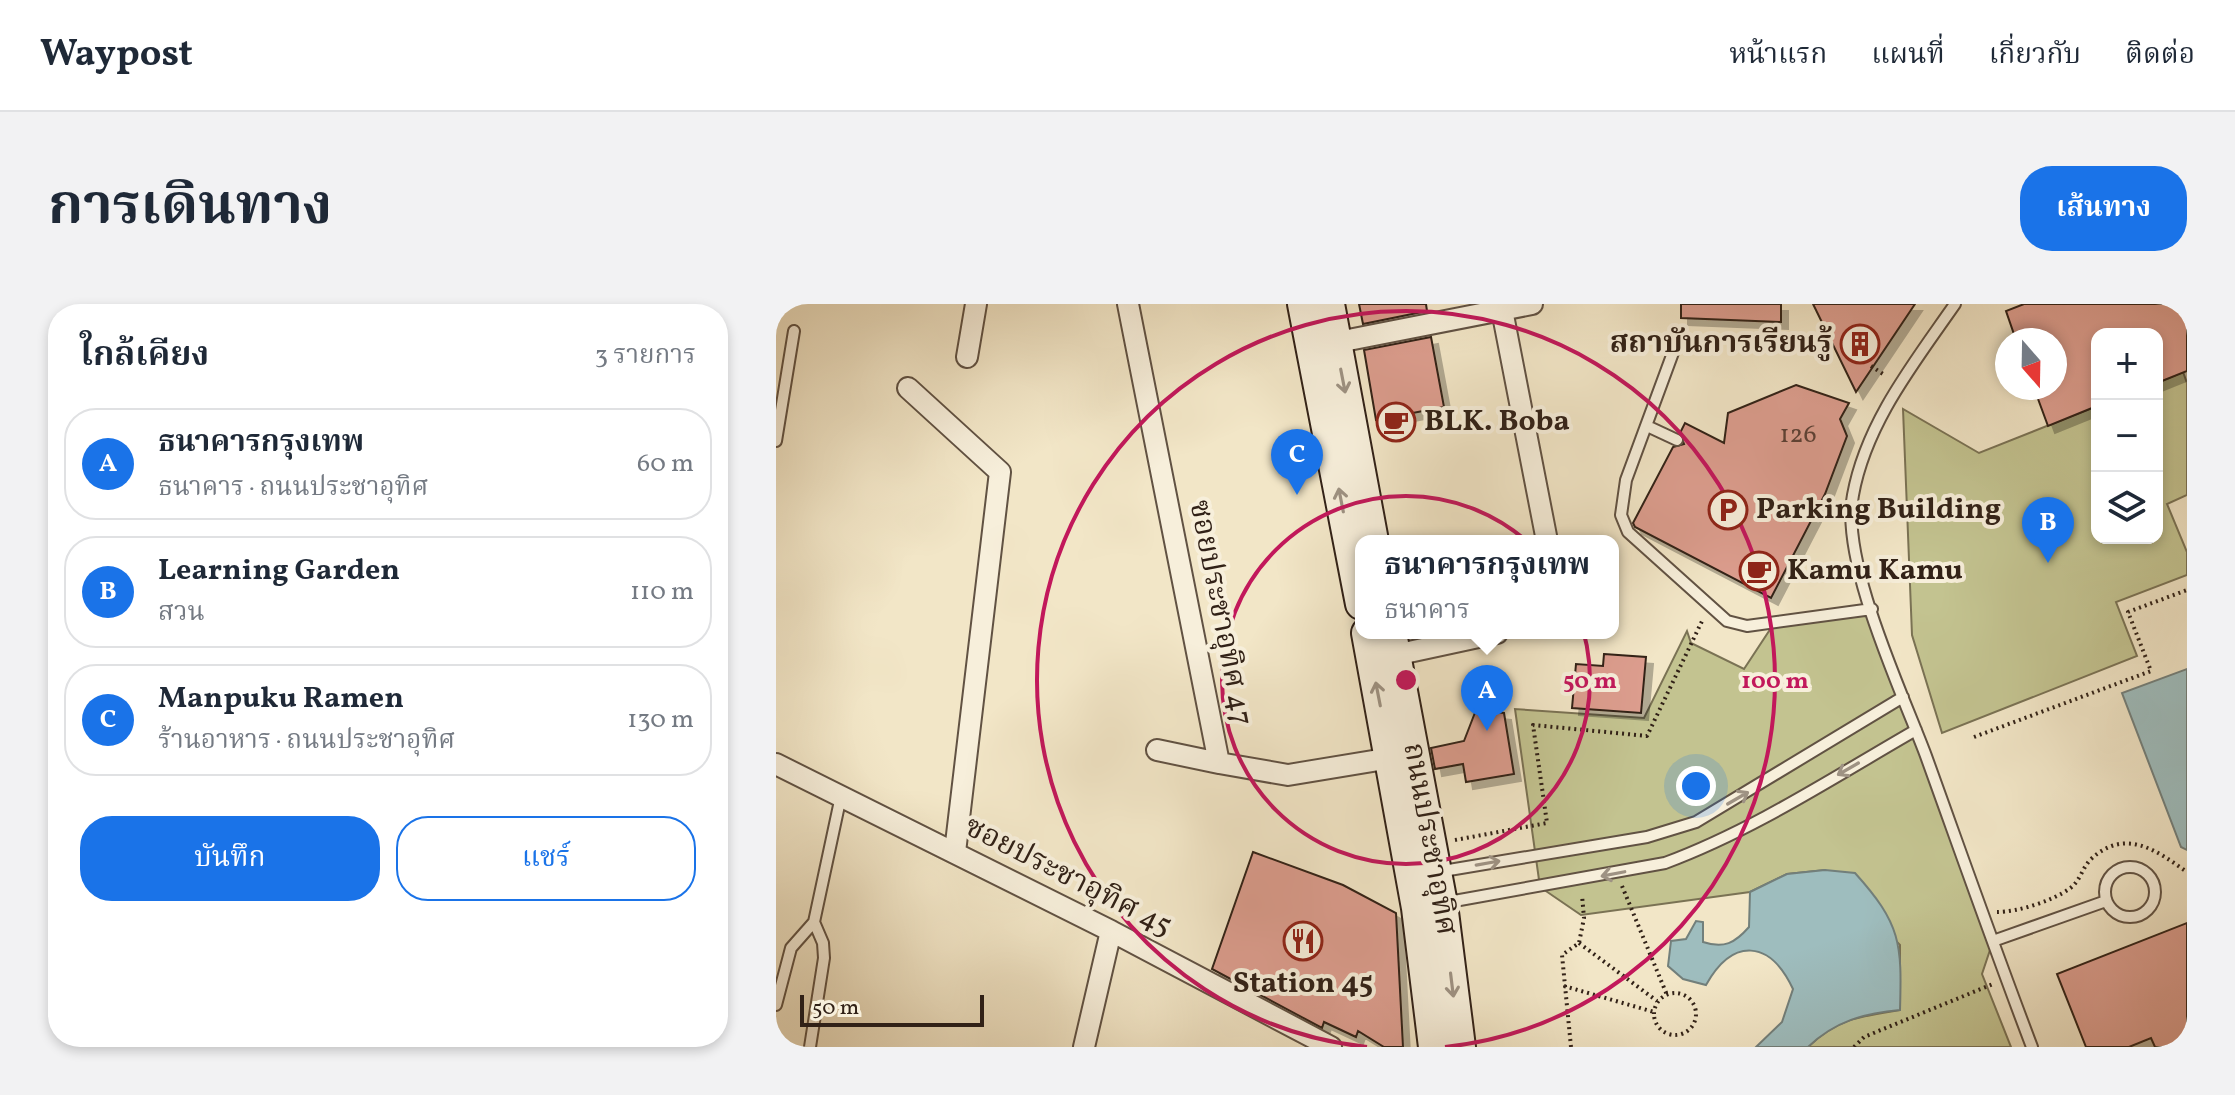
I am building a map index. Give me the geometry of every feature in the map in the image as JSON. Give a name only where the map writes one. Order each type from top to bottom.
[{"type":"main road","points":[[1303,304],[1324,345],[1372,535]]},
{"type":"main road","points":[[1329,304],[1324,345],[1355,562]]},
{"type":"main road","name":"ถนนประชาอุทิศ","points":[[1368,639],[1391,758],[1427,863]]},
{"type":"main road","name":"ถนนประชาอุทิศ","points":[[1393,644],[1427,863],[1434,1047]]},
{"type":"main road","name":"ถนนประชาอุทิศ","points":[[1430,906],[1460,1047]]},
{"type":"street","points":[[967,357],[976,304]]},
{"type":"street","name":"ซอยประชาอุทิศ 47","points":[[1128,304],[1219,763],[1288,775],[1391,758]]},
{"type":"street","points":[[1324,345],[1532,304]]},
{"type":"street","points":[[1502,310],[1546,535]]},
{"type":"street","points":[[908,388],[1000,472],[955,852]]},
{"type":"street","points":[[1393,644],[1440,639]]},
{"type":"street","points":[[1157,750],[1219,763]]},
{"type":"street","name":"ซอยประชาอุทิศ 45","points":[[776,764],[1111,931],[1331,1047]]},
{"type":"street","points":[[1084,1047],[1111,931]]},
{"type":"lane","points":[[1955,304],[1898,386],[1860,465],[1852,498],[1852,525],[1872,609],[2032,1047]]},
{"type":"lane","points":[[776,441],[794,331]]},
{"type":"lane","points":[[1681,331],[1626,480],[1621,515],[1628,532],[1727,621],[1747,626],[1872,609]]},
{"type":"lane","points":[[1647,426],[1677,440]]},
{"type":"lane","points":[[1427,863],[1647,837],[1696,822],[1903,697]]},
{"type":"lane","points":[[1430,906],[1665,863],[1700,850],[1771,814],[1916,730]]},
{"type":"lane","points":[[776,1005],[791,948],[814,922],[841,796]]},
{"type":"lane","points":[[2124,867],[2140,869],[2153,880],[2155,896],[2141,915],[2124,917],[2106,901],[2106,884],[2124,867]]},
{"type":"lane","points":[[1993,941],[2106,901]]},
{"type":"lane","points":[[810,1047],[824,958],[823,943],[814,922]]},
{"type":"path","points":[[1974,737],[2151,671],[2128,612],[2187,590]]},
{"type":"path","points":[[1427,863],[1547,823],[1533,725],[1647,736],[1709,606]]},
{"type":"path","points":[[1983,912],[2009,912],[2067,891],[2091,859],[2118,846],[2131,844],[2156,849],[2187,872]]},
{"type":"path","points":[[1617,873],[1667,995]]},
{"type":"path","points":[[1571,1047],[1562,955],[1579,943],[1584,918],[1581,880]]},
{"type":"path","points":[[1579,943],[1658,1002]]},
{"type":"path","points":[[1854,1047],[1864,1037],[2006,978]]},
{"type":"path","points":[[1564,986],[1654,1012]]},
{"type":"path","points":[[1667,995],[1683,995],[1692,1002],[1696,1014],[1692,1026],[1679,1035],[1658,1028],[1654,1012],[1658,1002],[1667,995]]},
{"type":"green space","points":[[2183,372],[2187,383],[2187,495],[2167,504],[2187,552],[2187,575],[2116,602],[2137,656],[1942,733],[1912,635],[1903,409],[1979,453],[2091,408],[2091,544],[2163,544],[2163,380]]},
{"type":"green space","points":[[1872,609],[1993,941],[1982,974],[2011,1047],[1808,1047],[1840,1024],[1900,1010],[1900,945],[1825,870],[1787,874],[1750,892],[1581,915],[1540,887],[1515,709],[1644,718],[1687,631],[1691,643],[1744,669],[1775,622]]},
{"type":"water","points":[[2187,669],[2187,850],[2181,847],[2122,693]]},
{"type":"water","points":[[1825,870],[1855,873],[1882,906],[1896,936],[1899,951],[1900,1010],[1851,1020],[1808,1047],[1756,1047],[1782,1022],[1793,989],[1784,973],[1774,961],[1751,951],[1739,952],[1728,958],[1706,985],[1683,979],[1668,966],[1671,941],[1686,939],[1696,921],[1703,922],[1703,942],[1717,945],[1729,943],[1749,927],[1750,892],[1787,874]]},
{"type":"building","points":[[1359,304],[1426,304],[1427,311],[1363,324]]},
{"type":"building","points":[[1681,304],[1781,304],[1781,322],[1681,318]]},
{"type":"building","name":"สถาบันการเรียนรู้","points":[[1813,304],[1915,304],[1856,392]]},
{"type":"building","points":[[2024,304],[2187,304],[2187,371],[2163,381],[2163,328],[2091,328],[2091,408],[2048,426],[2038,400],[2067,400],[2067,328],[2012,328],[2006,311]]},
{"type":"building","points":[[1431,337],[1444,407],[1376,420],[1364,350]]},
{"type":"building","name":"Parking Building","points":[[1796,385],[1849,403],[1840,419],[1847,436],[1825,494],[1771,598],[1635,527],[1633,523],[1673,447],[1684,444],[1680,433],[1685,423],[1724,443],[1728,413]]},
{"type":"building","points":[[1604,654],[1646,657],[1641,713],[1572,708],[1576,664],[1603,666]]},
{"type":"building","points":[[1476,710],[1504,713],[1514,774],[1466,782],[1463,764],[1435,769],[1431,748],[1464,741]]},
{"type":"building","name":"Station 45","points":[[1253,852],[1343,885],[1396,913],[1403,1047],[1384,1047],[1358,1031],[1356,1037],[1324,1022],[1322,1028],[1212,969]]},
{"type":"building","points":[[2187,923],[2187,1041],[2171,1047],[2155,1047],[2151,1038],[2129,1047],[2086,1047],[2057,974]]},
{"type":"place","name":"สถาบันการเรียนรู้","points":[[1860,344]]},
{"type":"place","name":"BLK. Boba","points":[[1396,422]]},
{"type":"place","name":"Manpuku Ramen","points":[[1297,495]]},
{"type":"place","name":"Parking Building","points":[[1728,510]]},
{"type":"place","name":"Learning Garden","points":[[2048,563]]},
{"type":"place","name":"Kamu Kamu","points":[[1759,571]]},
{"type":"place","name":"ธนาคารกรุงเทพ","points":[[1487,731]]},
{"type":"place","name":"Station 45","points":[[1303,941]]}]
